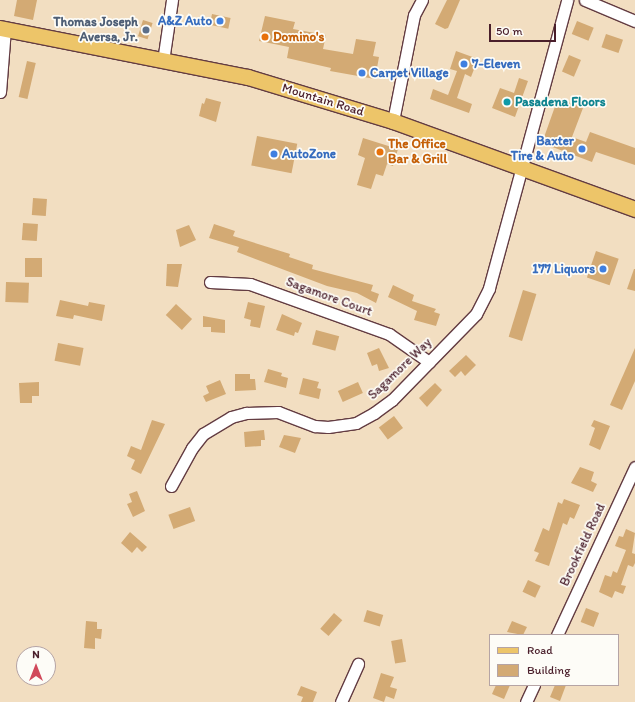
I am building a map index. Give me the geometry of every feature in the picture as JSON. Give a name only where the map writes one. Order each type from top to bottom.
[{"type":"main road","name":"Mountain Road","points":[[2,29],[248,77],[393,121],[520,169],[635,209]]},
{"type":"street","points":[[163,61],[172,0]]},
{"type":"street","points":[[393,121],[414,15],[422,0]]},
{"type":"street","name":"Sagamore Way","points":[[171,486],[192,448],[203,434],[231,417],[246,412],[278,412],[315,426],[340,427],[356,423],[392,400],[476,314],[489,288],[566,0]]},
{"type":"street","points":[[585,0],[635,22]]},
{"type":"street","points":[[0,92],[2,29]]},
{"type":"street","name":"Sagamore Court","points":[[210,282],[250,284],[389,334],[429,362]]},
{"type":"street","name":"Brookfield Road","points":[[557,634],[635,467]]},
{"type":"street","points":[[341,702],[358,664]]},
{"type":"street","points":[[526,702],[534,686]]},
{"type":"building","points":[[17,0],[37,0],[33,20],[14,16]]},
{"type":"building","points":[[447,0],[460,0],[448,28],[445,29],[435,24]]},
{"type":"building","name":"A&Z Auto","points":[[212,14],[231,18],[228,29],[210,25]]},
{"type":"building","points":[[265,16],[295,22],[293,29],[326,35],[323,49],[353,54],[356,39],[376,42],[373,56],[379,57],[375,79],[330,71],[331,68],[287,58],[289,47],[259,41]]},
{"type":"building","name":"Thomas Joseph Aversa, Jr.","points":[[143,20],[153,23],[148,39],[138,36]]},
{"type":"building","points":[[577,21],[594,28],[588,41],[572,34]]},
{"type":"building","points":[[606,34],[623,40],[618,53],[601,47]]},
{"type":"building","points":[[456,51],[478,59],[471,77],[465,74],[457,98],[472,104],[469,113],[430,99],[433,89],[448,95],[457,71],[450,69]]},
{"type":"building","points":[[569,55],[581,60],[574,77],[562,72]]},
{"type":"building","points":[[27,61],[36,63],[27,99],[19,97]]},
{"type":"building","name":"Pasadena Floors","points":[[519,78],[528,81],[515,117],[492,108],[500,88],[514,93]]},
{"type":"building","points":[[206,98],[221,102],[216,122],[199,116],[202,103],[204,104]]},
{"type":"building","points":[[558,98],[583,108],[572,137],[586,142],[590,132],[635,148],[635,165],[596,152],[592,162],[542,143]]},
{"type":"building","name":"AutoZone","points":[[257,136],[297,144],[292,173],[251,165]]},
{"type":"building","points":[[363,138],[398,149],[393,166],[387,164],[383,176],[376,174],[371,189],[357,185],[365,158],[358,155]]},
{"type":"building","points":[[33,198],[47,199],[46,216],[32,215]]},
{"type":"building","points":[[23,223],[38,224],[37,241],[22,240]]},
{"type":"building","points":[[214,224],[235,231],[233,236],[290,254],[289,257],[313,265],[312,269],[373,285],[371,291],[379,294],[376,303],[357,293],[327,286],[237,252],[239,247],[209,238]]},
{"type":"building","points":[[189,225],[196,240],[180,247],[176,230]]},
{"type":"building","name":"177 Liquors","points":[[596,251],[619,259],[610,285],[587,277]]},
{"type":"building","points":[[25,258],[42,258],[42,277],[25,277]]},
{"type":"building","points":[[167,264],[182,264],[178,287],[166,286]]},
{"type":"building","points":[[635,269],[635,291],[627,289]]},
{"type":"building","points":[[6,282],[29,283],[28,303],[5,302]]},
{"type":"building","points":[[393,285],[414,295],[412,301],[436,309],[434,312],[440,314],[436,326],[414,320],[417,311],[388,297]]},
{"type":"building","points":[[523,290],[536,294],[522,341],[509,337]]},
{"type":"building","points":[[60,300],[88,306],[89,302],[105,305],[102,321],[74,315],[73,319],[56,316]]},
{"type":"building","points":[[248,302],[265,306],[260,328],[250,326],[251,320],[244,318]]},
{"type":"building","points":[[176,304],[192,319],[182,330],[166,315]]},
{"type":"building","points":[[282,314],[302,323],[298,333],[295,332],[294,336],[276,330]]},
{"type":"building","points":[[203,316],[225,320],[225,333],[211,332],[211,327],[203,327]]},
{"type":"building","points":[[316,330],[339,336],[335,351],[312,344]]},
{"type":"building","points":[[58,343],[84,348],[80,366],[55,361]]},
{"type":"building","points":[[379,348],[389,368],[379,371],[377,364],[372,366],[367,353]]},
{"type":"building","points":[[635,348],[635,381],[622,410],[610,405]]},
{"type":"building","points":[[466,355],[476,365],[465,376],[461,371],[455,377],[449,371]]},
{"type":"building","points":[[268,369],[282,373],[281,376],[288,378],[286,388],[264,382]]},
{"type":"building","points":[[235,374],[250,374],[250,379],[255,379],[256,390],[235,391]]},
{"type":"building","points":[[303,378],[319,382],[317,388],[321,389],[319,399],[299,394]]},
{"type":"building","points":[[220,380],[226,394],[206,402],[203,396],[209,393],[206,386]]},
{"type":"building","points":[[39,382],[39,396],[32,396],[32,403],[20,403],[19,383]]},
{"type":"building","points":[[358,382],[363,393],[343,402],[338,391]]},
{"type":"building","points":[[435,383],[442,390],[427,407],[419,398]]},
{"type":"building","points":[[394,416],[403,428],[388,439],[379,427]]},
{"type":"building","points":[[152,420],[165,424],[141,474],[131,469],[135,460],[127,456],[131,446],[141,450]]},
{"type":"building","points":[[594,420],[610,426],[600,450],[589,445],[595,428],[591,426]]},
{"type":"building","points":[[264,430],[265,440],[261,440],[261,446],[245,447],[244,432]]},
{"type":"building","points":[[284,435],[301,438],[295,453],[279,447]]},
{"type":"building","points":[[580,467],[594,472],[591,481],[597,484],[593,492],[571,483]]},
{"type":"building","points":[[137,491],[145,511],[133,517],[127,504],[132,502],[129,494]]},
{"type":"building","points":[[564,499],[580,505],[574,519],[570,517],[567,525],[563,523],[549,566],[535,561],[539,553],[534,551],[543,528],[549,531],[558,502],[562,504]]},
{"type":"building","points":[[190,507],[195,521],[174,529],[168,515]]},
{"type":"building","points":[[626,529],[635,533],[632,553],[635,554],[635,563],[633,567],[628,565],[621,585],[626,586],[623,594],[615,591],[612,598],[599,592],[605,575],[611,577],[613,571],[617,573],[626,550],[615,546],[619,536],[623,537]]},
{"type":"building","points":[[130,532],[147,547],[142,552],[137,547],[132,553],[121,543]]},
{"type":"building","points":[[528,580],[541,586],[535,598],[523,592]]},
{"type":"building","points":[[586,608],[599,613],[594,627],[581,622]]},
{"type":"building","points":[[367,610],[383,615],[380,626],[363,621]]},
{"type":"building","points":[[334,613],[342,620],[329,636],[320,629]]},
{"type":"building","points":[[86,621],[97,622],[97,629],[102,629],[101,639],[95,638],[95,649],[84,648]]},
{"type":"building","points":[[512,621],[527,627],[524,634],[507,632]]},
{"type":"building","points":[[402,639],[406,662],[395,664],[391,641]]},
{"type":"building","points":[[381,673],[394,677],[390,687],[397,689],[394,699],[386,696],[384,702],[373,698]]},
{"type":"building","points":[[301,686],[317,692],[313,702],[301,702],[303,697],[297,695]]},
{"type":"building","points":[[496,686],[510,686],[504,699],[492,694]]},
{"type":"building","points":[[555,686],[566,686],[560,701],[550,697]]},
{"type":"place","name":"A&Z Auto","points":[[220,21]]},
{"type":"place","name":"Thomas Joseph Aversa, Jr.","points":[[146,30]]},
{"type":"place","name":"Domino's","points":[[265,37]]},
{"type":"place","name":"7-Eleven","points":[[464,64]]},
{"type":"place","name":"Carpet Village","points":[[362,73]]},
{"type":"place","name":"Pasadena Floors","points":[[507,102]]},
{"type":"place","name":"Baxter Tire & Auto","points":[[582,149]]},
{"type":"place","name":"The Office Bar & Grill","points":[[380,152]]},
{"type":"place","name":"AutoZone","points":[[274,154]]},
{"type":"place","name":"177 Liquors","points":[[603,269]]}]
